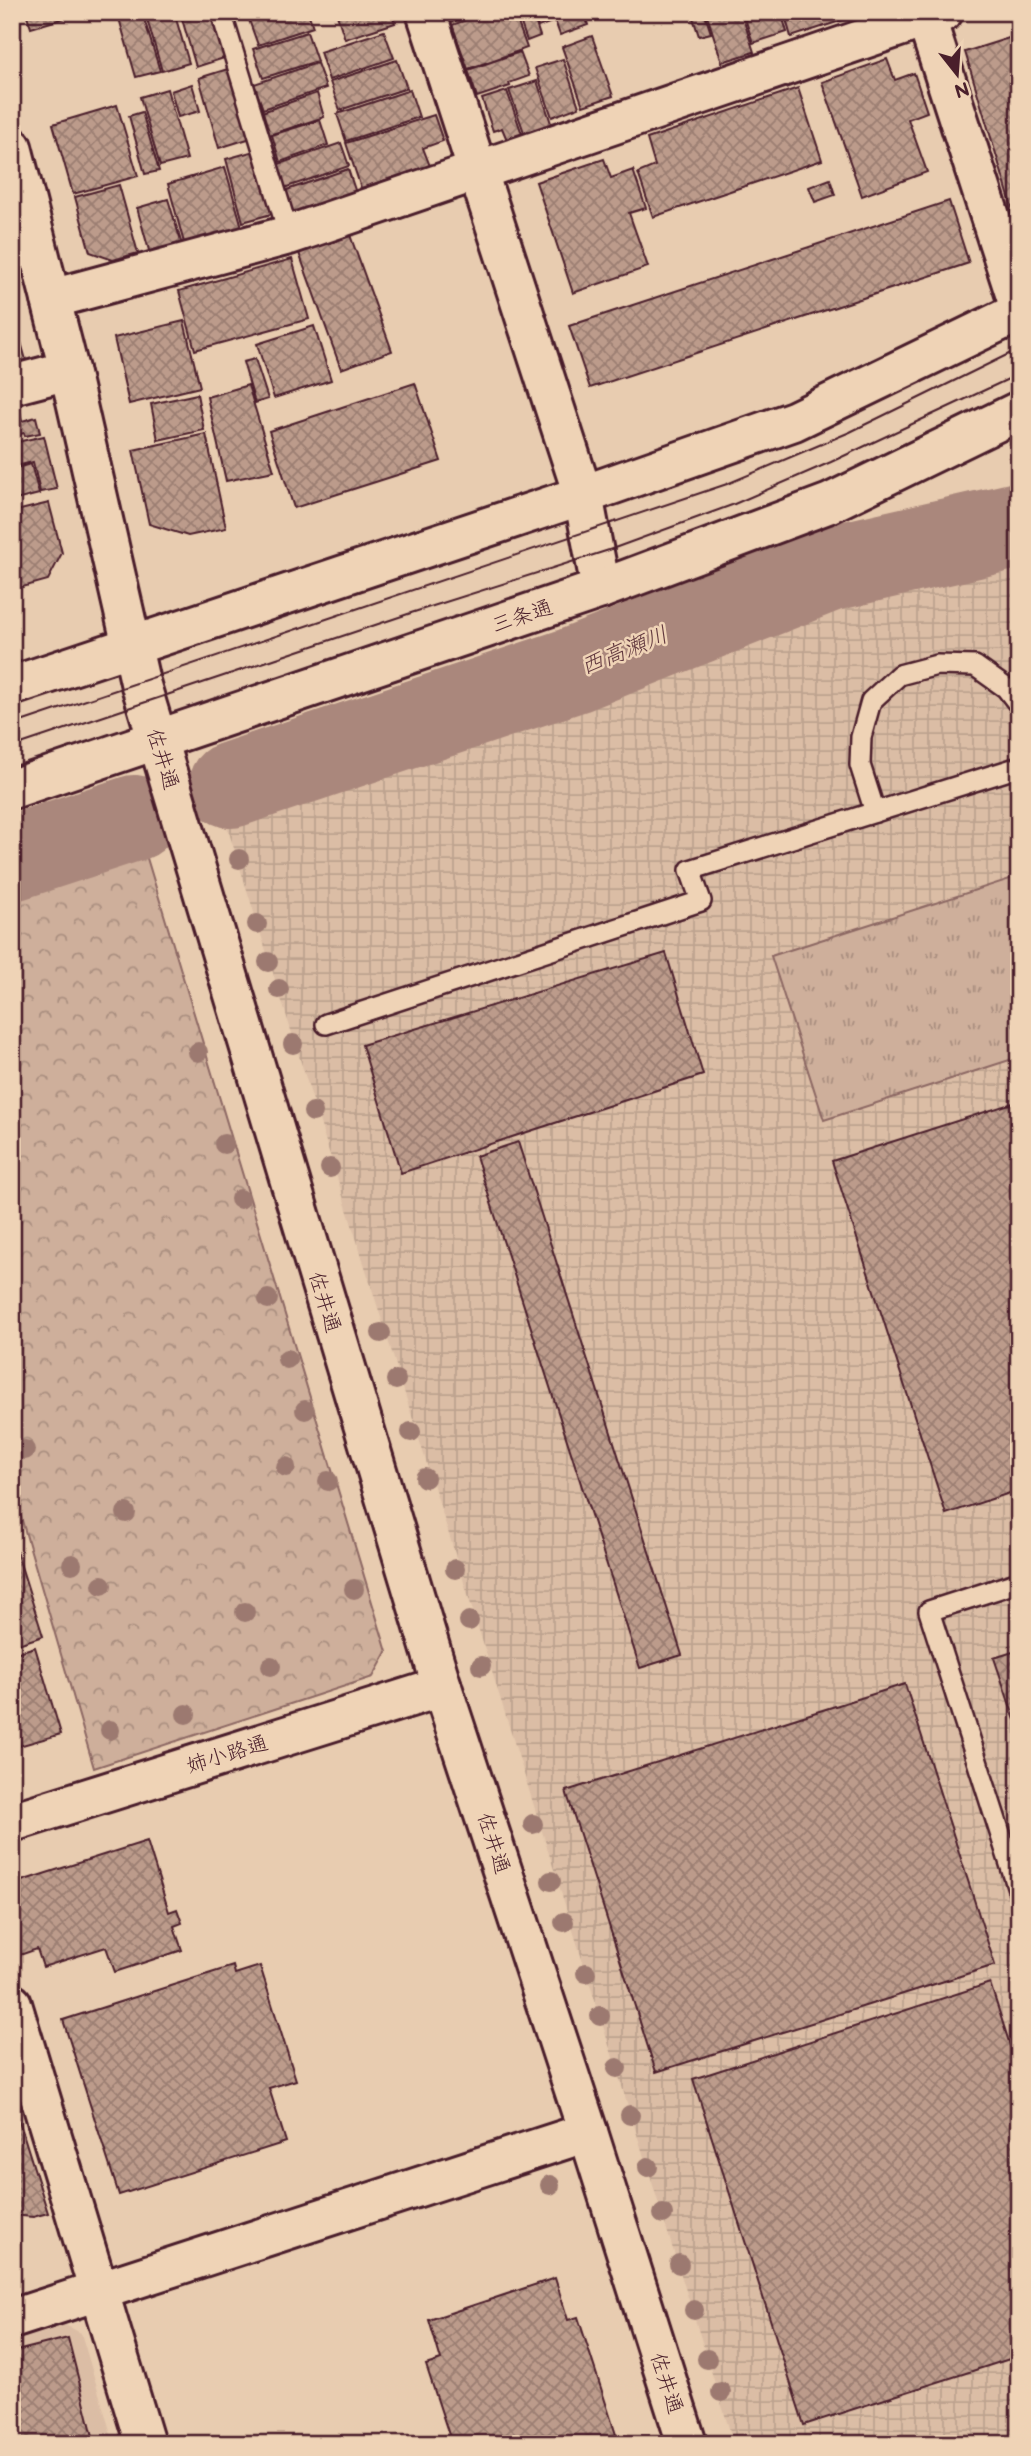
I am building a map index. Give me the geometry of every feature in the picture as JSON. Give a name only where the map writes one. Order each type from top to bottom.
[{"type":"street","points":[[426,12],[583,495],[601,589]]},
{"type":"street","points":[[51,299],[289,235],[931,14],[1019,306]]},
{"type":"street","name":"佐井通","points":[[12,147],[21,217],[51,299],[131,647],[157,739],[442,1687],[687,2444]]},
{"type":"street","points":[[12,686],[583,495],[794,421],[1019,312]]},
{"type":"street","points":[[12,385],[69,370]]},
{"type":"street","name":"三条通","points":[[12,789],[601,589],[830,503],[1019,411]]},
{"type":"street","name":"姉小路通","points":[[12,1822],[442,1687]]},
{"type":"street","points":[[12,2004],[145,2444]]},
{"type":"street","points":[[12,2319],[588,2132]]},
{"type":"lane","points":[[221,12],[289,235]]},
{"type":"lane","points":[[875,812],[860,765],[861,737],[871,701],[899,675],[937,665],[975,666],[1006,688],[1019,705]]},
{"type":"lane","points":[[326,1024],[701,901],[690,870],[1019,767]]},
{"type":"lane","points":[[1019,1582],[929,1611],[1019,1892]]},
{"type":"shaded area","points":[[999,547],[1019,547],[1019,2444],[734,2444],[221,807],[676,653],[834,593],[984,557]]},
{"type":"shaded area","points":[[53,2319],[81,2333],[114,2444],[12,2444],[12,2332]]},
{"type":"green space","points":[[111,825],[140,835],[387,1652],[373,1677],[94,1768],[12,1486],[12,857]]},
{"type":"green space","points":[[1019,876],[1019,1057],[824,1120],[771,956]]},
{"type":"building","points":[[26,12],[85,12],[31,28]]},
{"type":"building","points":[[142,12],[160,71],[136,77],[118,15]]},
{"type":"building","points":[[145,12],[174,12],[189,63],[162,71]]},
{"type":"building","points":[[180,12],[211,12],[224,58],[196,67]]},
{"type":"building","points":[[247,12],[266,12],[249,18]]},
{"type":"building","points":[[275,12],[308,12],[313,27],[258,45],[249,20]]},
{"type":"building","points":[[336,12],[391,12],[395,23],[345,39]]},
{"type":"building","points":[[446,12],[481,12],[449,23]]},
{"type":"building","points":[[488,12],[514,12],[527,48],[468,69],[452,25]]},
{"type":"building","points":[[517,12],[532,12],[540,36],[527,41]]},
{"type":"building","points":[[534,12],[584,12],[588,25],[560,35],[555,21],[538,27]]},
{"type":"building","points":[[691,12],[704,12],[711,33],[699,36]]},
{"type":"building","points":[[706,12],[741,12],[754,52],[722,62]]},
{"type":"building","points":[[743,12],[781,12],[787,32],[753,43]]},
{"type":"building","points":[[784,12],[868,12],[791,37]]},
{"type":"building","points":[[384,31],[394,58],[329,80],[320,52]]},
{"type":"building","points":[[307,32],[317,61],[263,78],[253,49]]},
{"type":"building","points":[[592,36],[613,96],[583,106],[562,47]]},
{"type":"building","points":[[1012,37],[1019,59],[1019,230],[965,52]]},
{"type":"building","points":[[520,52],[529,76],[509,83],[510,86],[477,97],[468,70]]},
{"type":"building","points":[[563,59],[579,107],[552,117],[535,68]]},
{"type":"building","points":[[887,59],[895,80],[914,73],[927,112],[908,119],[927,172],[862,196],[822,82]]},
{"type":"building","points":[[397,60],[407,88],[340,110],[330,82]]},
{"type":"building","points":[[317,63],[326,88],[263,109],[254,84]]},
{"type":"building","points":[[231,68],[251,138],[219,148],[199,78]]},
{"type":"building","points":[[537,81],[552,126],[525,135],[509,90]]},
{"type":"building","points":[[192,84],[200,111],[178,117],[171,91]]},
{"type":"building","points":[[798,88],[822,160],[653,217],[638,173],[655,166],[647,139]]},
{"type":"building","points":[[167,89],[187,159],[160,166],[140,97]]},
{"type":"building","points":[[410,90],[419,117],[346,141],[337,114]]},
{"type":"building","points":[[507,91],[522,134],[507,140],[502,128],[493,131],[482,99]]},
{"type":"building","points":[[317,93],[324,117],[269,135],[262,112]]},
{"type":"building","points":[[117,105],[138,176],[73,194],[53,124]]},
{"type":"building","points":[[142,112],[159,171],[145,174],[129,116]]},
{"type":"building","points":[[434,115],[443,141],[423,148],[430,166],[361,188],[346,143]]},
{"type":"building","points":[[320,120],[328,145],[280,162],[272,135]]},
{"type":"building","points":[[341,143],[349,166],[284,188],[276,165]]},
{"type":"building","points":[[258,150],[275,213],[243,222],[226,159]]},
{"type":"building","points":[[604,159],[611,178],[633,170],[646,208],[629,213],[648,267],[573,293],[536,182]]},
{"type":"building","points":[[225,167],[242,227],[184,243],[168,184]]},
{"type":"building","points":[[348,169],[356,193],[291,214],[284,191]]},
{"type":"building","points":[[830,179],[835,195],[815,202],[809,187]]},
{"type":"building","points":[[119,185],[138,253],[113,260],[90,252],[75,197]]},
{"type":"building","points":[[168,199],[182,245],[150,254],[137,208]]},
{"type":"building","points":[[949,201],[969,263],[590,388],[569,326]]},
{"type":"building","points":[[350,235],[392,351],[341,369],[299,253]]},
{"type":"building","points":[[292,259],[309,319],[195,350],[179,291]]},
{"type":"building","points":[[12,306],[17,325],[12,326]]},
{"type":"building","points":[[184,321],[200,387],[129,404],[114,338]]},
{"type":"building","points":[[314,326],[331,380],[274,398],[257,344]]},
{"type":"building","points":[[17,328],[26,360],[12,364],[12,330]]},
{"type":"building","points":[[255,359],[268,399],[255,403],[243,362]]},
{"type":"building","points":[[415,383],[441,461],[294,508],[269,431]]},
{"type":"building","points":[[248,385],[274,471],[226,481],[207,397]]},
{"type":"building","points":[[197,394],[204,430],[158,440],[151,404]]},
{"type":"building","points":[[19,407],[22,421],[36,417],[40,433],[12,436],[12,408]]},
{"type":"building","points":[[206,434],[226,528],[188,536],[149,524],[133,450]]},
{"type":"building","points":[[44,436],[57,489],[40,492],[33,462],[12,467],[12,440],[16,439],[17,442]]},
{"type":"building","points":[[31,464],[39,494],[12,501],[12,469]]},
{"type":"building","points":[[49,503],[62,553],[48,580],[12,590],[12,512]]},
{"type":"building","points":[[666,953],[703,1075],[401,1173],[362,1045]]},
{"type":"building","points":[[1019,1101],[1019,1219],[1013,1221],[1019,1237],[1019,1490],[946,1514],[832,1161]]},
{"type":"building","points":[[518,1142],[682,1655],[640,1668],[476,1156]]},
{"type":"building","points":[[15,1547],[43,1636],[12,1646],[12,1548]]},
{"type":"building","points":[[35,1647],[61,1734],[12,1748],[12,1654]]},
{"type":"building","points":[[1019,1650],[1019,1732],[994,1658]]},
{"type":"building","points":[[905,1684],[995,1965],[656,2072],[566,1791]]},
{"type":"building","points":[[147,1841],[169,1912],[177,1909],[182,1923],[174,1926],[182,1950],[115,1972],[106,1947],[43,1967],[37,1949],[20,1955],[12,1929],[19,1927],[14,1911],[12,1912],[12,1884]]},
{"type":"building","points":[[233,1966],[235,1974],[260,1966],[296,2080],[269,2088],[286,2142],[119,2195],[63,2020]]},
{"type":"building","points":[[990,1983],[1019,2073],[1019,2356],[804,2425],[693,2079]]},
{"type":"building","points":[[12,2098],[48,2213],[33,2217],[12,2215]]},
{"type":"building","points":[[555,2278],[568,2320],[578,2317],[619,2444],[452,2444],[426,2365],[441,2360],[429,2320]]},
{"type":"building","points":[[68,2338],[95,2444],[12,2444],[12,2352]]},
{"type":"waterway","name":"西高瀬川","points":[[231,785],[574,670],[831,568],[1019,525]]},
{"type":"waterway","name":"西高瀬川","points":[[12,858],[134,818]]},
{"type":"tram line","points":[[12,725],[727,484],[850,432],[1019,349]]},
{"type":"tram line","points":[[12,747],[411,613],[609,550],[732,505],[1019,374]]}]
